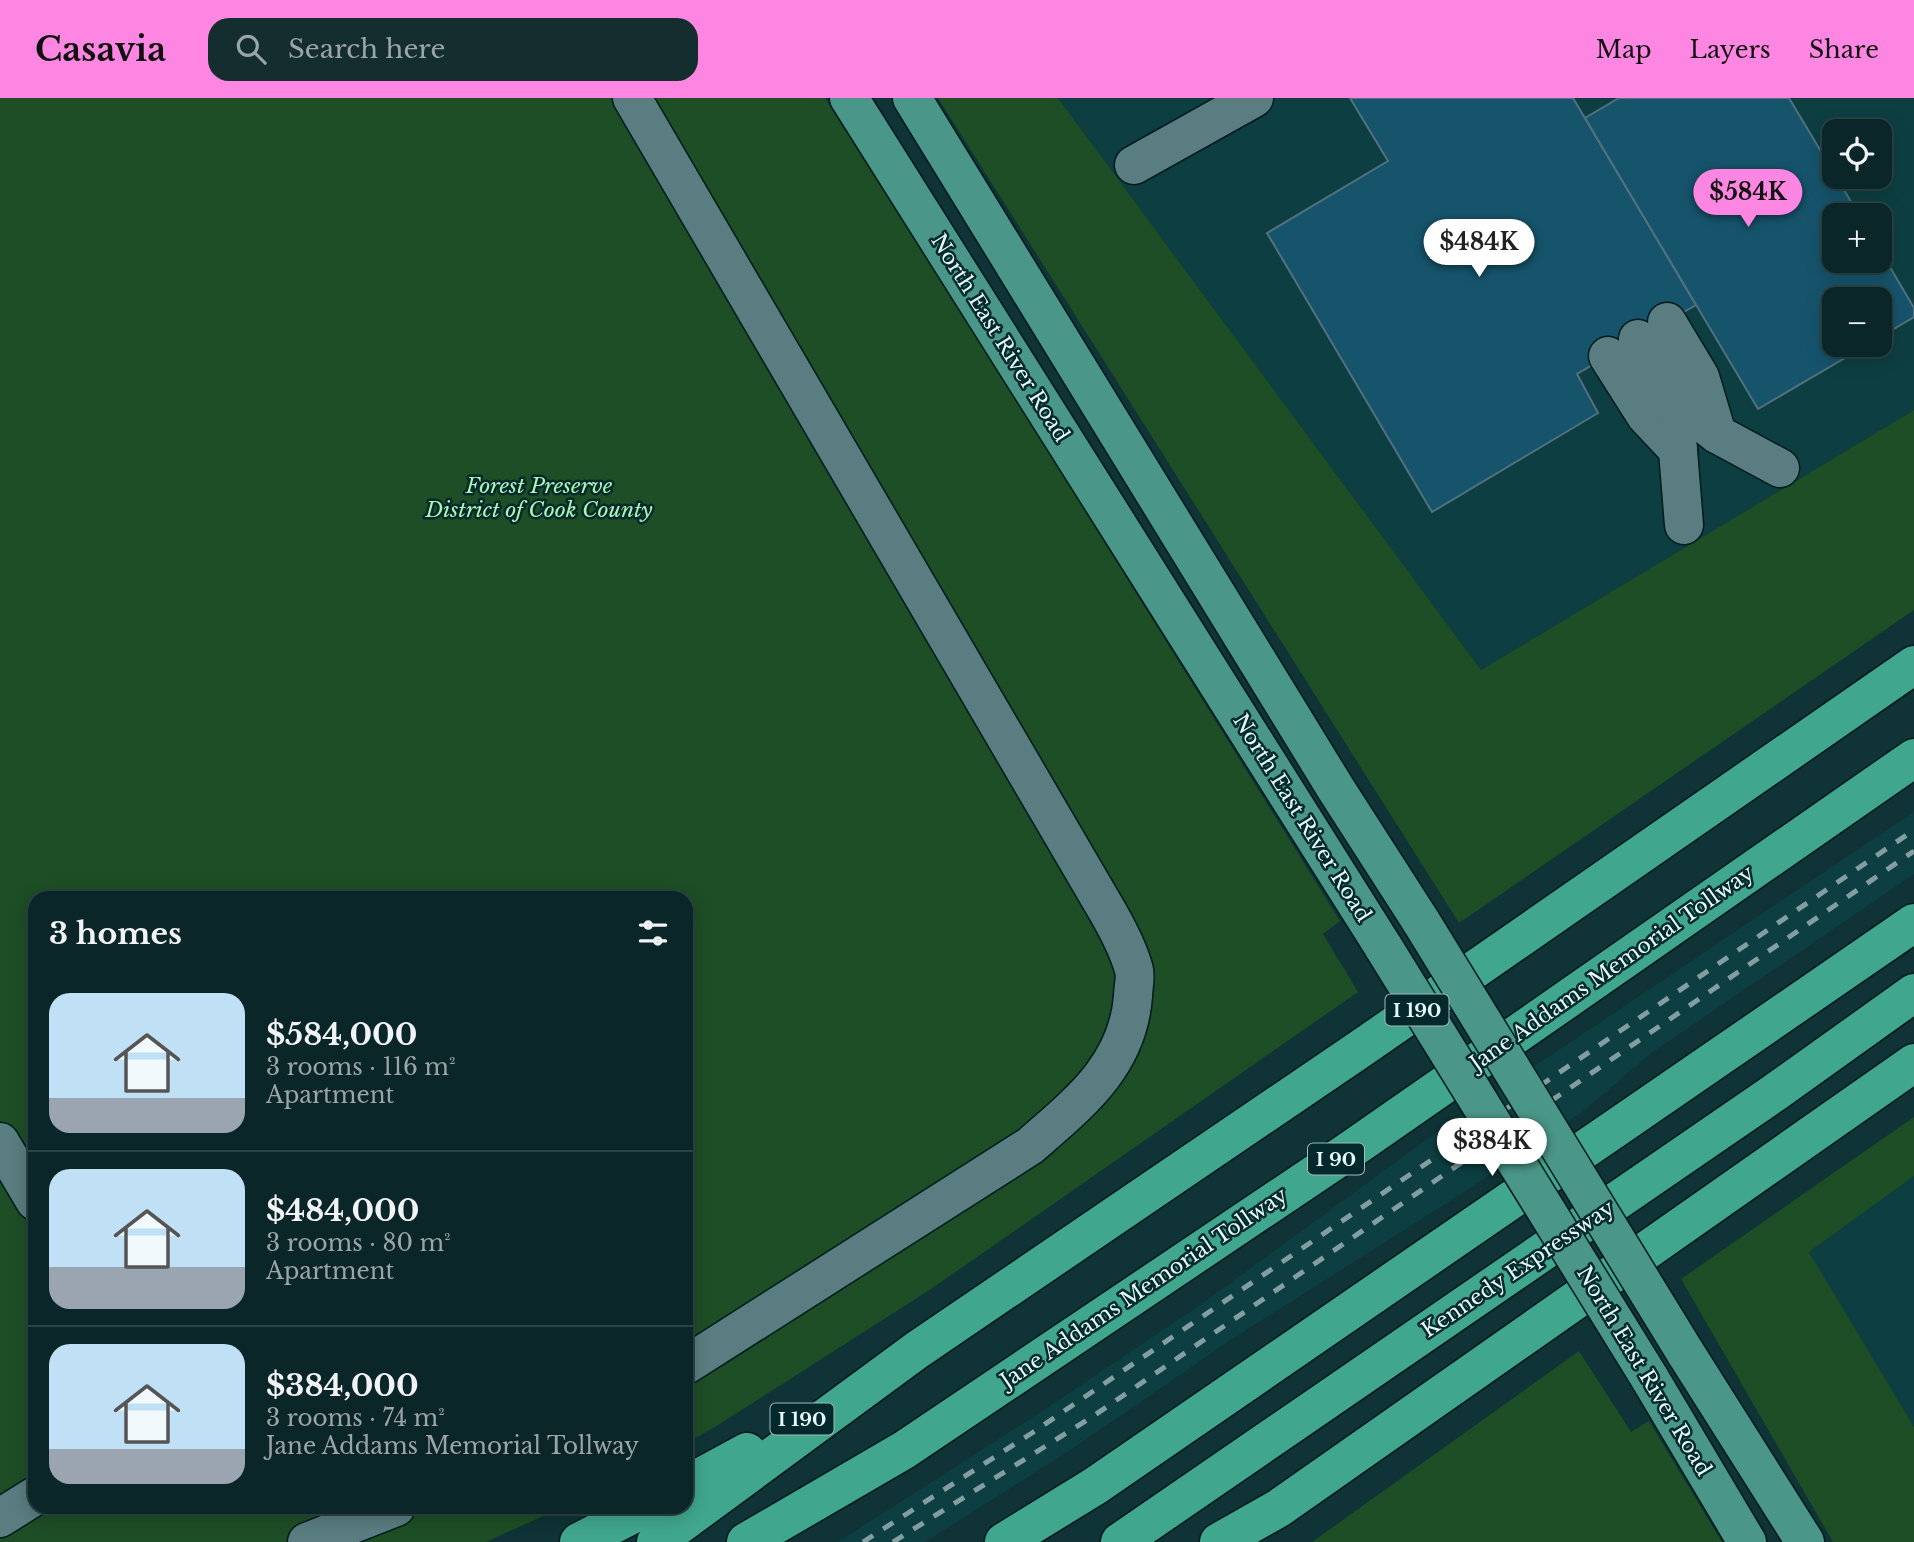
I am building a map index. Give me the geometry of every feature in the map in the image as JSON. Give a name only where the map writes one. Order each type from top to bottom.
[{"type":"highway","name":"I 190","points":[[693,1481],[917,1350],[1363,1047],[1914,665]]},
{"type":"highway","name":"Jane Addams Memorial Tollway","points":[[746,1542],[915,1442],[1346,1153],[1914,758]]},
{"type":"highway","points":[[1004,1542],[1095,1486],[1914,923]]},
{"type":"highway","name":"Kennedy Expressway","points":[[1120,1542],[1774,1093],[1914,993]]},
{"type":"highway","points":[[1219,1542],[1279,1508],[1914,1063]]},
{"type":"highway","points":[[656,1542],[917,1350]]},
{"type":"highway","points":[[1241,1542],[1279,1508]]},
{"type":"highway","points":[[579,1542],[633,1514]]},
{"type":"main road","name":"North East River Road","points":[[849,98],[1384,948],[1649,1377],[1747,1542]]},
{"type":"main road","name":"North East River Road","points":[[912,98],[1336,789],[1422,923],[1805,1542]]},
{"type":"lane","points":[[632,98],[1102,902],[1134,971],[1132,1008],[1122,1042],[1103,1078],[1070,1111],[1030,1146],[693,1361]]},
{"type":"lane","points":[[1134,165],[1254,98]]},
{"type":"lane","points":[[1638,339],[1674,401],[1717,434],[1780,468]]},
{"type":"lane","points":[[1638,339],[1700,376],[1717,434]]},
{"type":"lane","points":[[1638,339],[1646,416],[1678,450]]},
{"type":"lane","points":[[1674,401],[1684,525]]},
{"type":"lane","points":[[0,1143],[28,1189]]},
{"type":"lane","points":[[0,1518],[28,1500]]},
{"type":"lane","points":[[307,1542],[378,1514]]},
{"type":"shaded area","points":[[1058,98],[1914,98],[1914,410],[1481,670]]},
{"type":"shaded area","points":[[1914,812],[1914,874],[1650,1054],[1586,1109],[1469,1189],[1232,1339],[1072,1449],[925,1542],[838,1542],[1038,1414],[1203,1303],[1441,1129]]},
{"type":"shaded area","points":[[1914,1176],[1914,1427],[1809,1252]]},
{"type":"green space","name":"Forest Preserve District of Cook County","points":[[0,98],[825,98],[922,249],[1340,921],[1323,934],[1358,992],[931,1289],[693,1439],[693,891],[28,891],[28,1514],[548,1514],[486,1542],[0,1542]]},
{"type":"green space","points":[[938,98],[1058,98],[1481,670],[1914,410],[1914,610],[1459,923]]},
{"type":"green space","points":[[1914,1117],[1914,1176],[1809,1252],[1914,1427],[1914,1542],[1833,1542],[1681,1279]]},
{"type":"green space","points":[[1579,1351],[1631,1432],[1649,1421],[1722,1542],[1312,1542]]},
{"type":"building","points":[[1350,98],[1573,98],[1696,305],[1577,374],[1598,413],[1432,512],[1267,233],[1388,161]]},
{"type":"building","points":[[1619,98],[1789,98],[1822,153],[1822,189],[1843,189],[1852,203],[1822,203],[1822,273],[1892,273],[1892,270],[1914,308],[1914,317],[1892,330],[1892,287],[1822,287],[1822,357],[1847,357],[1758,409],[1585,118]]},
{"type":"railway","points":[[863,1542],[1032,1433],[1914,830]]},
{"type":"railway","points":[[893,1542],[1092,1417],[1914,851]]}]
